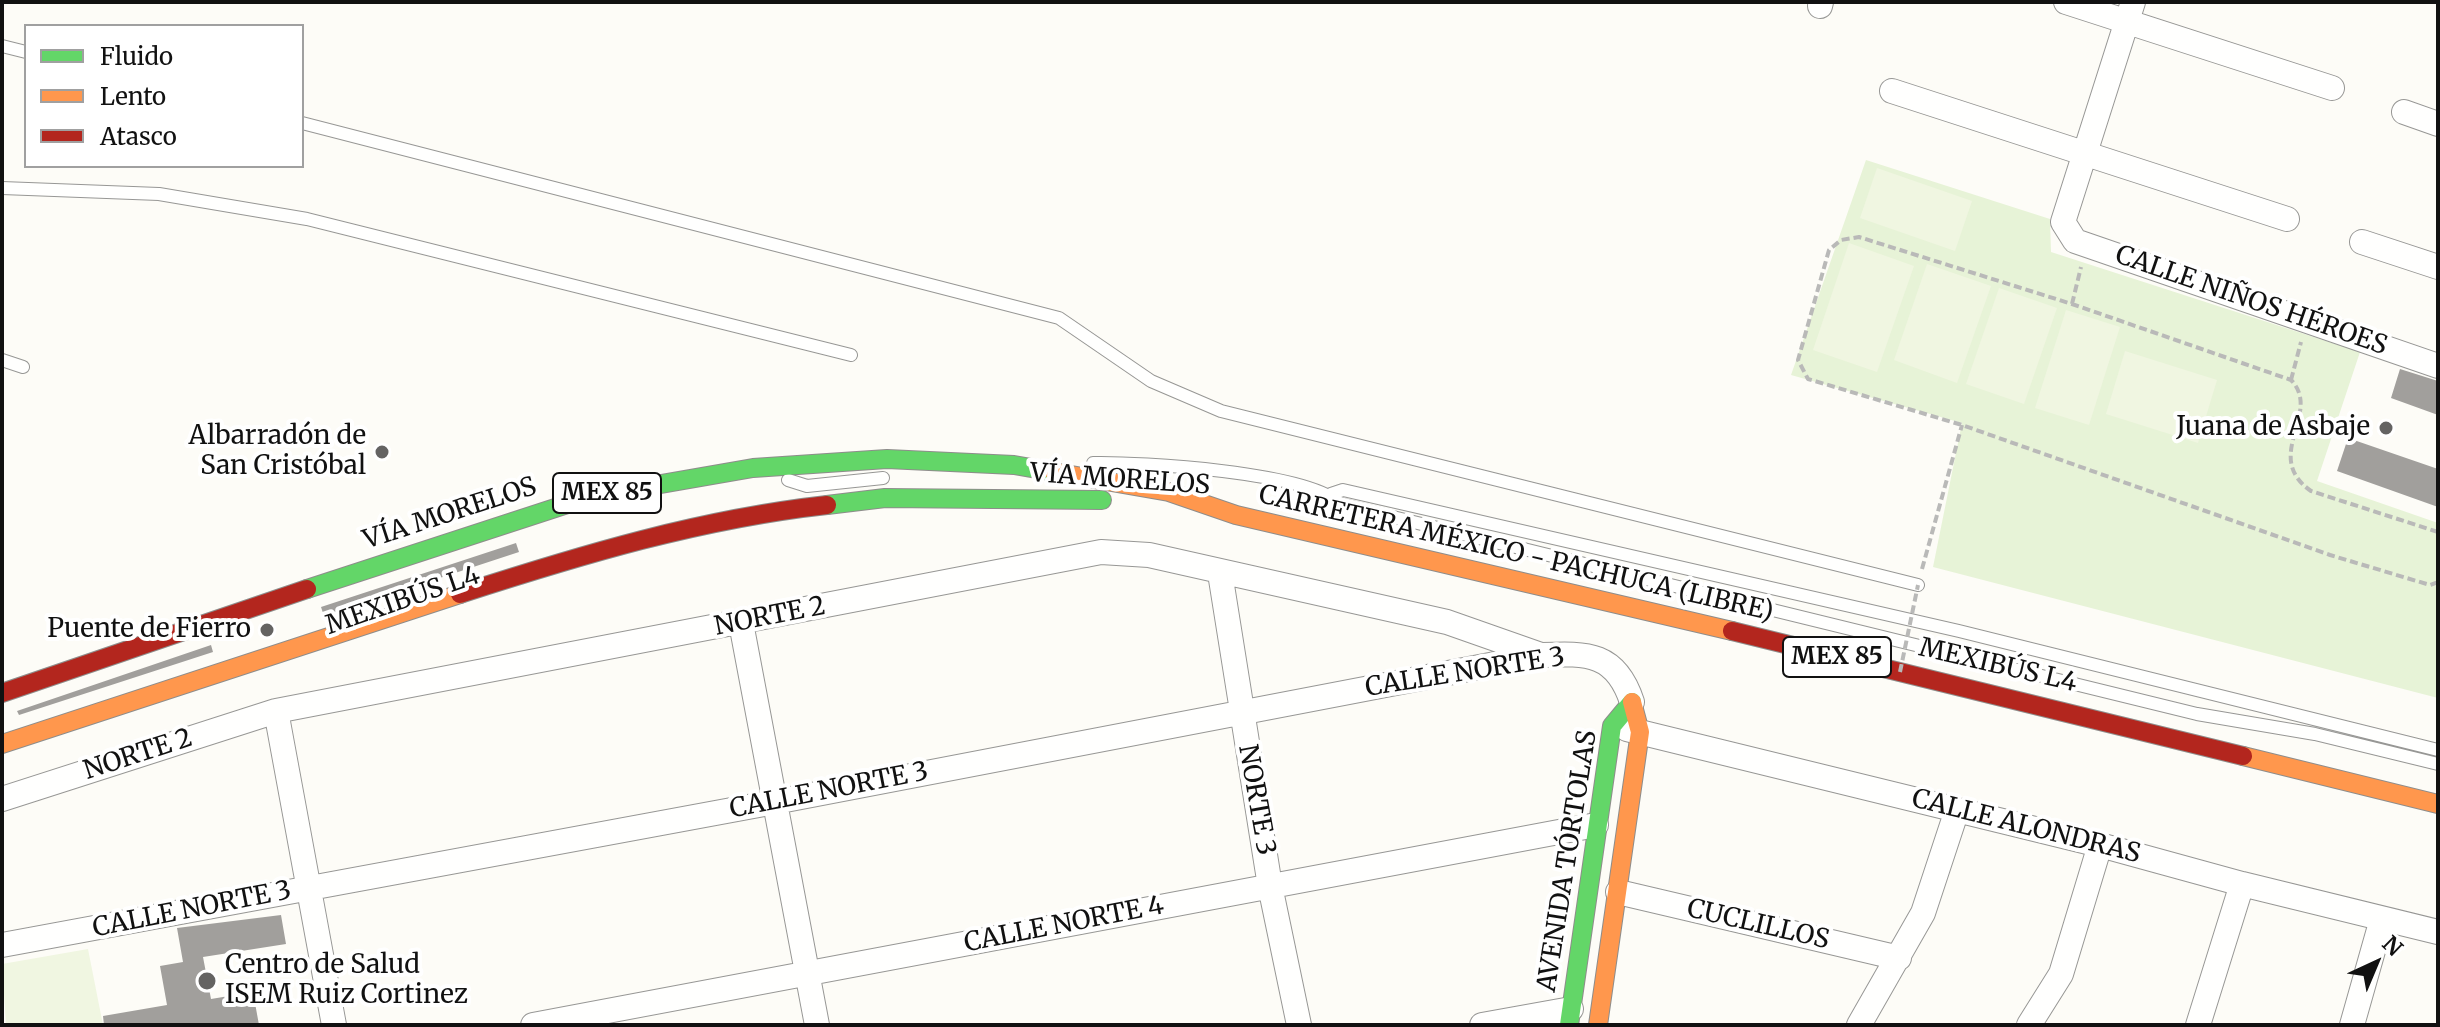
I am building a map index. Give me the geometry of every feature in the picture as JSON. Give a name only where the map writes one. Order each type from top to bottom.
[{"type":"main road","name":"VÍA MORELOS","points":[[2,693],[408,554],[592,496],[753,468],[887,459],[1014,465],[1169,492],[1236,515]]},
{"type":"main road","name":"VÍA MORELOS","points":[[2,744],[602,548],[752,513],[885,498],[1080,497],[1236,515]]},
{"type":"main road","name":"CARRETERA MÉXICO - PACHUCA (LIBRE)","points":[[1236,515],[1900,672],[2438,804]]},
{"type":"main road","name":"AVENIDA TÓRTOLAS","points":[[1570,1017],[1612,726],[1632,702]]},
{"type":"main road","name":"AVENIDA TÓRTOLAS","points":[[1598,1025],[1640,732],[1632,702]]},
{"type":"street","points":[[2066,2],[2130,12],[2332,88]]},
{"type":"street","points":[[2086,151],[2130,12]]},
{"type":"street","points":[[1892,91],[2086,151],[2287,219]]},
{"type":"street","points":[[2404,112],[2438,124]]},
{"type":"street","name":"CALLE NIÑOS HÉROES","points":[[2086,151],[2063,222],[2066,232],[2075,241],[2438,366]]},
{"type":"street","points":[[2362,242],[2438,267]]},
{"type":"street","name":"NORTE 2","points":[[2,799],[276,711],[1101,552],[1149,555],[1447,622],[1542,655]]},
{"type":"street","name":"NORTE 3","points":[[1220,573],[1270,886],[1299,1025]]},
{"type":"street","points":[[741,623],[817,1025]]},
{"type":"street","name":"CALLE NORTE 3","points":[[2,945],[775,802],[1542,655],[1596,657],[1618,671],[1632,702]]},
{"type":"street","points":[[276,711],[334,1025]]},
{"type":"street","name":"CALLE ALONDRAS","points":[[1612,726],[2100,845],[2438,932]]},
{"type":"street","points":[[1859,1025],[1923,913],[1957,810]]},
{"type":"street","name":"CALLE NORTE 4","points":[[533,1025],[1596,825]]},
{"type":"street","points":[[2029,1025],[2061,974],[2100,845]]},
{"type":"street","points":[[2198,1025],[2242,884]]},
{"type":"street","name":"CUCLILLOS","points":[[1618,892],[1899,958]]},
{"type":"street","points":[[2352,1025],[2382,919]]},
{"type":"street","points":[[1482,1025],[1570,1017]]},
{"type":"lane","points":[[2,46],[24,52]]},
{"type":"lane","points":[[304,124],[1059,318],[1151,381],[1221,411],[1918,585]]},
{"type":"lane","points":[[2,188],[159,194],[307,219],[851,355]]},
{"type":"lane","points":[[2,360],[23,367]]},
{"type":"lane","name":"MEXIBÚS L4","points":[[914,474],[1014,465],[1143,462],[1215,470],[1331,494],[1343,490],[1944,628],[2438,750]]},
{"type":"lane","points":[[778,481],[793,479],[807,486],[898,476]]},
{"type":"lane","name":"MEXIBÚS L4","points":[[2,703],[563,519],[623,502],[748,483]]},
{"type":"lane","points":[[767,499],[798,495],[807,486]]},
{"type":"lane","name":"MEXIBÚS L4","points":[[1331,494],[1340,504],[1657,584],[2197,714],[2315,734],[2438,764]]},
{"type":"lane","points":[[663,520],[737,504]]},
{"type":"lane","name":"MEXIBÚS L4","points":[[2,734],[557,548]]},
{"type":"path","points":[[2291,380],[2072,304],[1859,237],[1841,240],[1829,250],[1798,360],[1799,368],[1808,379],[1962,425],[2330,555],[2430,585],[2438,582]]},
{"type":"path","points":[[2072,304],[2087,245]]},
{"type":"path","points":[[2306,321],[2291,380],[2301,399],[2291,473],[2311,491],[2438,532]]},
{"type":"path","points":[[1900,672],[1918,585],[1962,425]]},
{"type":"green space","points":[[1866,160],[2050,219],[2051,252],[2360,352],[2317,481],[2438,523],[2438,698],[1933,567],[1962,423],[1791,375]]},
{"type":"green space","points":[[1877,168],[1972,201],[1955,251],[1860,218]]},
{"type":"green space","points":[[1849,243],[1914,266],[1877,372],[1813,350]]},
{"type":"green space","points":[[1927,264],[1991,286],[1957,383],[1894,360]]},
{"type":"green space","points":[[1999,288],[2057,308],[2024,404],[1966,384]]},
{"type":"green space","points":[[2066,310],[2120,327],[2089,425],[2035,408]]},
{"type":"green space","points":[[2125,351],[2217,380],[2198,443],[2106,414]]},
{"type":"green space","points":[[88,949],[103,1025],[6,1025],[2,964]]},
{"type":"building","points":[[2400,369],[2438,381],[2438,415],[2391,398]]},
{"type":"building","points":[[2348,438],[2438,469],[2438,507],[2337,471]]},
{"type":"building","points":[[516,543],[519,552],[324,616],[321,607]]},
{"type":"building","points":[[211,645],[213,652],[19,715],[17,711]]},
{"type":"building","points":[[281,915],[286,944],[203,957],[211,999],[253,992],[259,1025],[104,1025],[103,1016],[167,1005],[160,966],[183,962],[177,928]]},
{"type":"traffic: fast","points":[[307,589],[592,496],[753,468],[887,459],[1014,465],[1054,472]]},
{"type":"traffic: fast","points":[[827,505],[885,498],[1102,500]]},
{"type":"traffic: fast","points":[[1569,1025],[1612,726],[1632,702]]},
{"type":"traffic: slow","points":[[1054,472],[1169,492],[1236,515],[1732,631]]},
{"type":"traffic: slow","points":[[2,744],[460,594]]},
{"type":"traffic: slow","points":[[1598,1025],[1640,732],[1632,702]]},
{"type":"traffic: slow","points":[[2243,756],[2438,804]]},
{"type":"traffic: jam","points":[[460,594],[641,540],[733,519],[827,505]]},
{"type":"traffic: jam","points":[[2,693],[307,589]]},
{"type":"traffic: jam","points":[[1732,631],[2243,756]]},
{"type":"place","name":"Juana de Asbaje","points":[[2386,428]]},
{"type":"place","name":"Albarradón de San Cristóbal","points":[[382,452]]},
{"type":"place","name":"Puente de Fierro","points":[[267,630]]},
{"type":"place","name":"Centro de Salud ISEM Ruiz Cortinez","points":[[207,981]]}]
